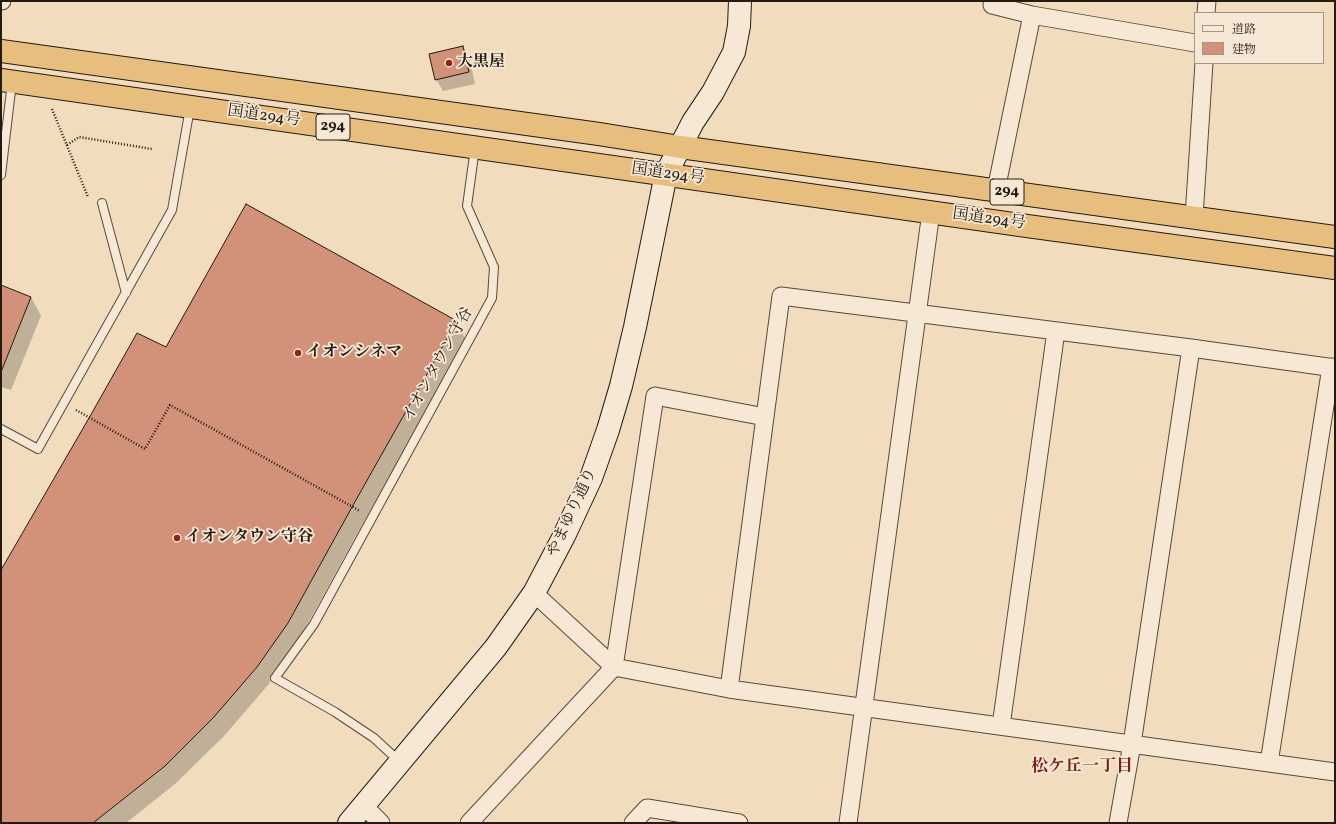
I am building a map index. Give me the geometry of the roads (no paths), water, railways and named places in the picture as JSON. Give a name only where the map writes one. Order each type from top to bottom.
[{"type":"highway","name":"国道294号","points":[[1,51],[599,134],[680,147],[1335,236]]},
{"type":"highway","name":"国道294号","points":[[7,80],[1335,268]]},
{"type":"street","name":"やまゆり通り","points":[[349,823],[496,648],[534,593],[564,536],[591,478],[608,430],[621,386],[635,326],[666,174],[693,122],[713,92],[734,52],[739,26],[740,1]]},
{"type":"street","points":[[1206,12],[1207,1]]},
{"type":"street","points":[[992,5],[1032,15],[1194,43]]},
{"type":"street","points":[[996,190],[1032,15]]},
{"type":"street","points":[[1194,217],[1204,64]]},
{"type":"street","points":[[848,823],[931,212]]},
{"type":"street","points":[[729,689],[781,296],[1191,348],[1333,368],[1269,763]]},
{"type":"street","points":[[1001,726],[1056,331]]},
{"type":"street","points":[[1118,823],[1132,744],[1191,348]]},
{"type":"street","points":[[469,823],[614,667],[655,396],[765,417]]},
{"type":"street","points":[[534,593],[614,667],[729,689],[1335,772]]},
{"type":"street","points":[[364,806],[381,823]]},
{"type":"street","points":[[633,823],[647,808],[739,823]]},
{"type":"lane","points":[[1,175],[7,80]]},
{"type":"lane","points":[[1,429],[38,449],[172,210],[190,106]]},
{"type":"lane","name":"イオンタウン守谷","points":[[400,762],[374,738],[335,712],[275,678],[314,624],[492,298],[494,267],[467,206],[476,147]]},
{"type":"lane","points":[[102,203],[126,294]]},
{"type":"place","name":"大黒屋","points":[[449,63]]},
{"type":"place","name":"イオンシネマ","points":[[298,353]]},
{"type":"place","name":"イオンタウン守谷","points":[[177,538]]},
{"type":"district","name":"松ケ丘一丁目","points":[[1082,768]]}]
